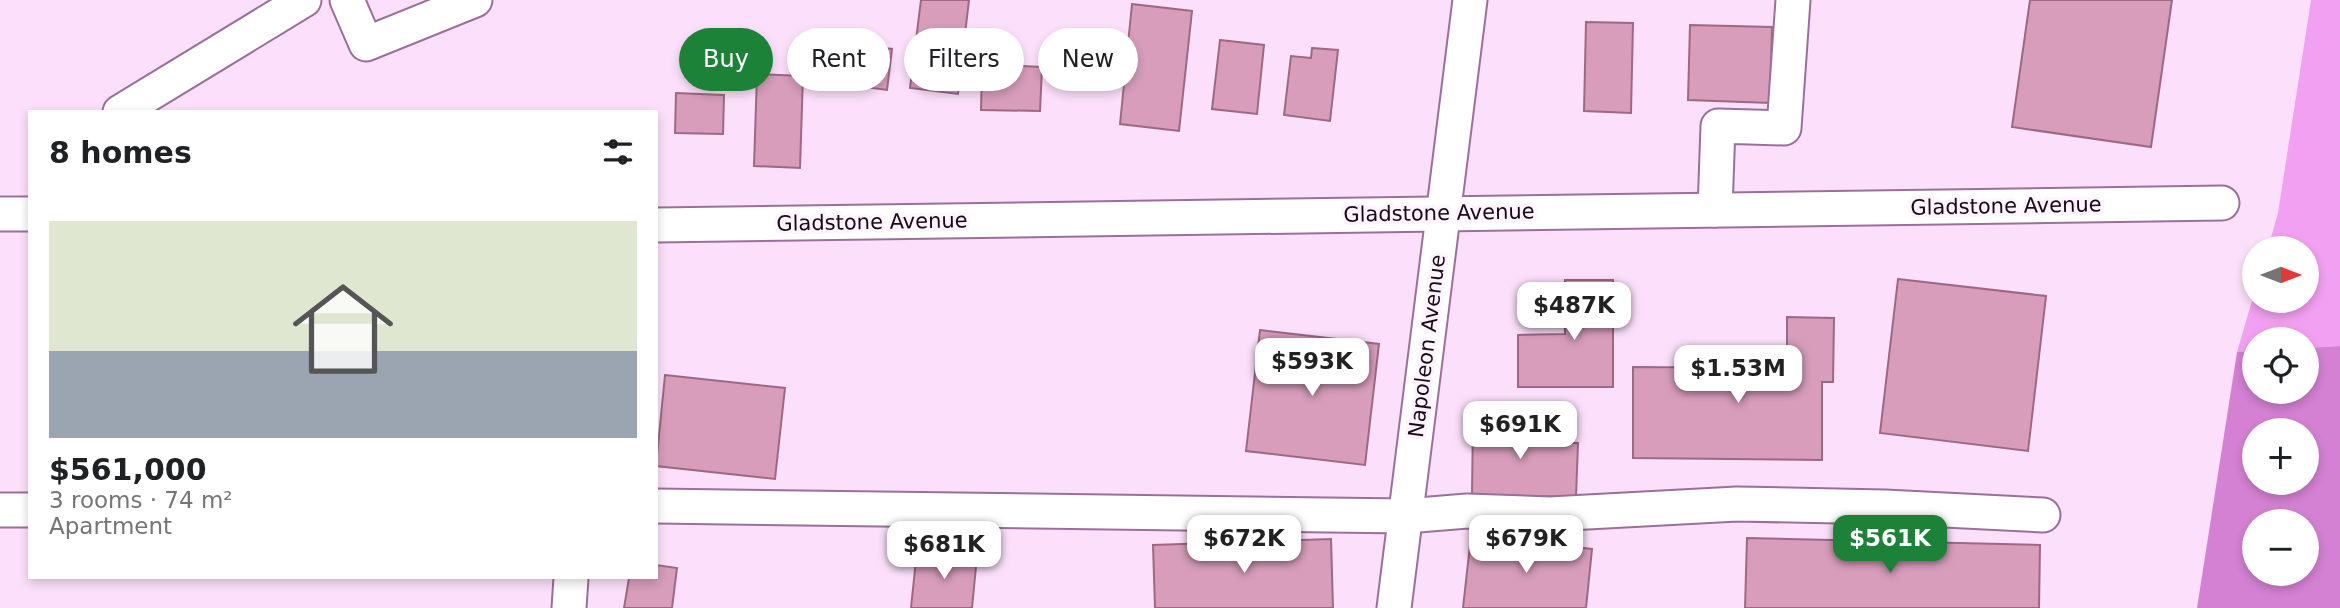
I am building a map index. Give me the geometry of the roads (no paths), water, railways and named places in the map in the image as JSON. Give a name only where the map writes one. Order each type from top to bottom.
[{"type":"street","points":[[123,110],[304,0]]},
{"type":"street","points":[[346,0],[366,44],[475,0]]},
{"type":"street","name":"Napoleon Avenue","points":[[1394,608],[1470,0]]},
{"type":"street","points":[[1715,210],[1718,126],[1784,128],[1793,0]]},
{"type":"street","name":"Gladstone Avenue","points":[[658,225],[2222,203]]},
{"type":"street","points":[[658,506],[1406,516],[1468,511],[1550,514],[1737,504],[1885,507],[2043,515]]},
{"type":"street","points":[[0,510],[28,510]]},
{"type":"street","points":[[569,608],[571,579]]}]
